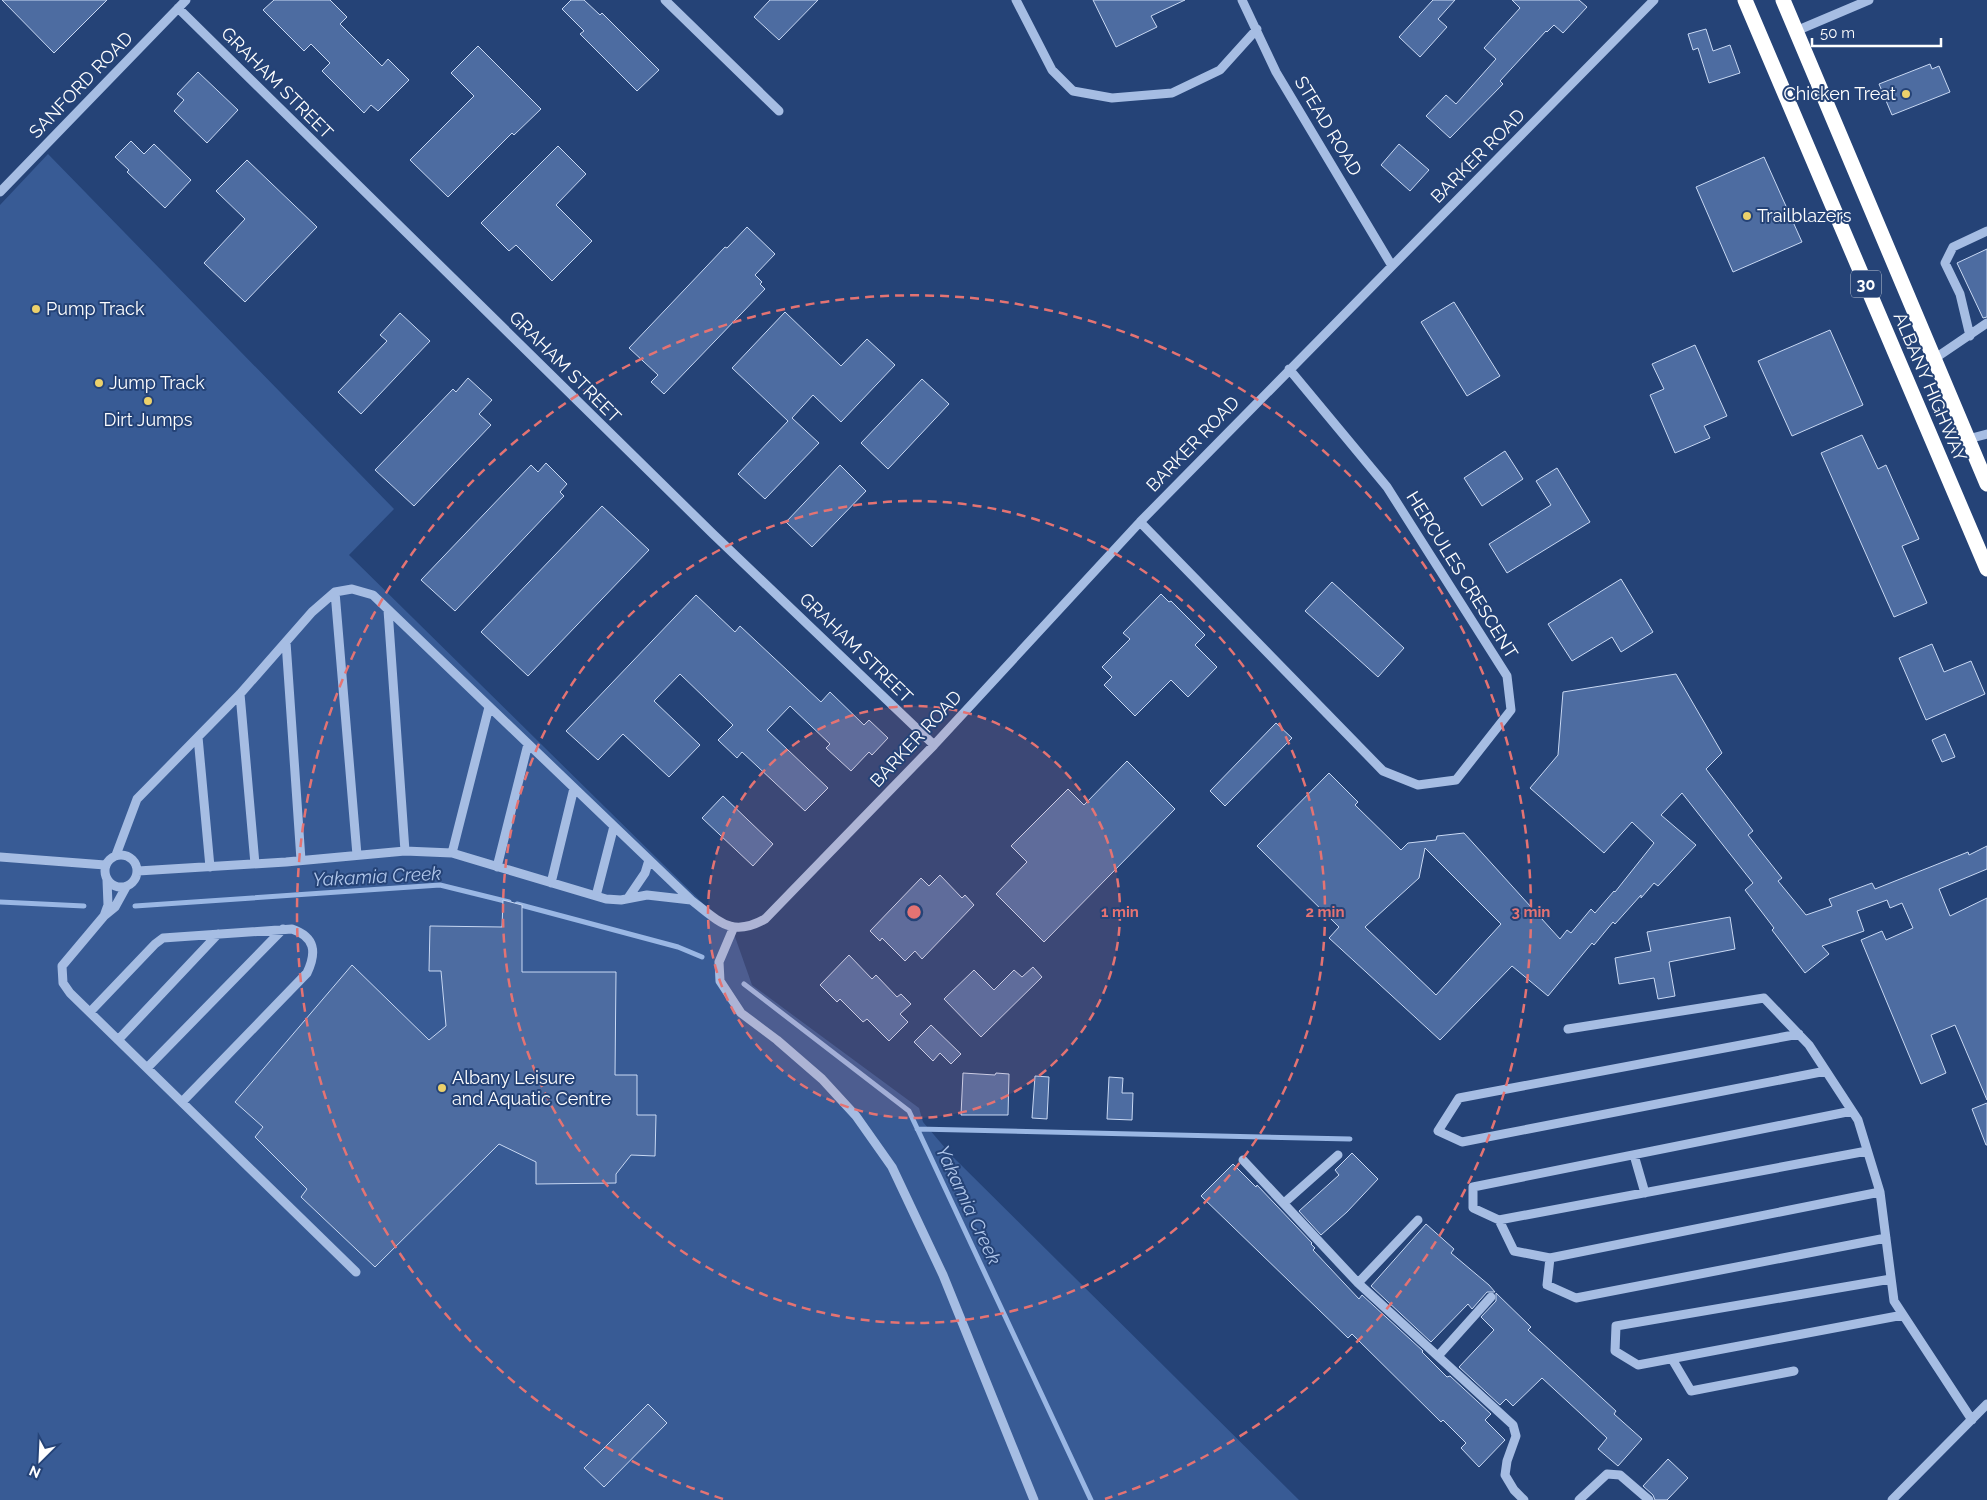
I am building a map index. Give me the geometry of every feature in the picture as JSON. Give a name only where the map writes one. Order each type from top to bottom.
[{"type":"highway","name":"ALBANY HIGHWAY","points":[[1745,0],[1987,569]]},
{"type":"highway","name":"ALBANY HIGHWAY","points":[[1783,0],[1987,484]]},
{"type":"street","name":"SANFORD ROAD","points":[[0,192],[186,0]]},
{"type":"street","points":[[665,0],[780,111]]},
{"type":"street","points":[[1016,0],[1052,70],[1073,91],[1112,98],[1172,93],[1220,70],[1257,29]]},
{"type":"street","name":"STEAD ROAD","points":[[1242,0],[1276,72],[1392,266]]},
{"type":"street","name":"BARKER ROAD","points":[[733,929],[752,927],[765,919],[934,745],[1140,522],[1654,0]]},
{"type":"street","points":[[1796,31],[1870,0]]},
{"type":"street","name":"GRAHAM STREET","points":[[178,8],[692,513],[934,745]]},
{"type":"street","points":[[1970,336],[1960,294],[1945,262],[1953,247],[1987,231]]},
{"type":"street","points":[[1934,359],[1987,323]]},
{"type":"street","name":"HERCULES CRESCENT","points":[[1140,522],[1383,771],[1418,785],[1456,780],[1511,710],[1507,676],[1387,487],[1289,369]]},
{"type":"street","points":[[1968,439],[1987,434]]},
{"type":"street","points":[[116,856],[137,799],[240,694],[312,612],[334,592],[352,589],[372,595],[691,900],[733,929],[718,962],[720,980],[741,1013],[777,1040],[822,1079],[856,1116],[892,1167],[943,1275],[1034,1500]]},
{"type":"street","points":[[334,592],[357,855]]},
{"type":"street","points":[[388,610],[406,851]]},
{"type":"street","points":[[286,642],[301,860]]},
{"type":"street","points":[[240,694],[255,864]]},
{"type":"street","points":[[452,853],[489,707]]},
{"type":"street","points":[[198,737],[210,867]]},
{"type":"street","points":[[497,867],[528,744]]},
{"type":"street","points":[[550,883],[574,788]]},
{"type":"street","points":[[596,896],[614,826]]},
{"type":"street","points":[[138,872],[406,851],[452,853],[606,899],[646,896],[691,900]]},
{"type":"street","points":[[104,916],[108,904],[107,880],[104,873],[105,865],[116,856],[131,858],[138,872],[134,881],[126,887],[115,907],[104,916],[65,960],[61,971],[63,983],[118,1040],[356,1272]]},
{"type":"street","points":[[0,857],[105,865]]},
{"type":"street","points":[[628,898],[645,873],[649,860]]},
{"type":"street","points":[[107,880],[115,887],[126,887]]},
{"type":"street","points":[[90,1012],[163,938],[284,929],[292,929],[307,937],[313,946],[313,961],[307,972],[182,1102]]},
{"type":"street","points":[[147,1068],[284,929]]},
{"type":"street","points":[[118,1040],[218,934]]},
{"type":"street","points":[[1568,1029],[1764,998],[1810,1045],[1858,1120],[1880,1192],[1894,1301],[1972,1420]]},
{"type":"street","points":[[1799,1034],[1459,1098],[1438,1131],[1462,1142],[1826,1071]]},
{"type":"street","points":[[1852,1111],[1473,1187],[1473,1208],[1499,1220],[1867,1152]]},
{"type":"street","points":[[1634,1154],[1645,1193]]},
{"type":"street","points":[[1284,1203],[1338,1155]]},
{"type":"street","points":[[1243,1160],[1358,1283],[1513,1425],[1516,1436],[1507,1461],[1505,1475],[1514,1490],[1524,1500]]},
{"type":"street","points":[[1499,1220],[1514,1250],[1550,1258],[1880,1192]]},
{"type":"street","points":[[1358,1283],[1418,1220]]},
{"type":"street","points":[[1550,1258],[1546,1285],[1576,1298],[1886,1238]]},
{"type":"street","points":[[1892,1279],[1616,1326],[1615,1351],[1638,1366],[1904,1315]]},
{"type":"street","points":[[1438,1356],[1491,1297]]},
{"type":"street","points":[[1672,1359],[1691,1391],[1794,1371]]},
{"type":"street","points":[[1892,1500],[1987,1404]]},
{"type":"street","points":[[1579,1500],[1607,1474],[1620,1475],[1649,1500]]},
{"type":"shaded area","points":[[48,154],[394,509],[349,555],[734,934],[752,985],[919,1108],[923,1122],[952,1156],[1299,1500],[0,1500],[0,205]]},
{"type":"building","points":[[2,0],[107,0],[54,53]]},
{"type":"building","points":[[274,0],[330,0],[347,17],[340,24],[382,66],[388,59],[409,80],[378,111],[371,105],[364,113],[322,71],[330,63],[311,44],[304,51],[263,10]]},
{"type":"building","points":[[571,0],[584,0],[600,15],[602,13],[659,70],[637,91],[580,34],[584,31],[562,9]]},
{"type":"building","points":[[770,0],[818,0],[779,40],[754,17]]},
{"type":"building","points":[[1093,0],[1185,0],[1151,16],[1157,27],[1116,47]]},
{"type":"building","points":[[1433,0],[1455,0],[1438,19],[1447,27],[1420,57],[1399,37]]},
{"type":"building","points":[[1512,0],[1579,0],[1587,7],[1563,33],[1554,25],[1546,31],[1500,81],[1503,84],[1450,138],[1426,116],[1446,95],[1456,104],[1496,59],[1484,48],[1520,8]]},
{"type":"building","points":[[1706,29],[1713,51],[1730,45],[1740,73],[1709,83],[1698,48],[1693,50],[1688,34]]},
{"type":"building","points":[[478,46],[541,109],[514,135],[512,133],[448,197],[410,160],[474,96],[451,73]]},
{"type":"building","points":[[1930,64],[1932,69],[1939,66],[1950,92],[1892,115],[1879,84]]},
{"type":"building","points":[[198,72],[238,110],[207,143],[174,111],[184,100],[177,94]]},
{"type":"building","points":[[131,141],[144,154],[154,144],[191,180],[165,208],[127,172],[129,170],[115,157]]},
{"type":"building","points":[[1399,144],[1429,170],[1410,191],[1381,165]]},
{"type":"building","points":[[558,146],[586,174],[556,205],[592,241],[552,281],[516,245],[509,251],[481,223]]},
{"type":"building","points":[[1764,157],[1802,242],[1733,272],[1696,187]]},
{"type":"building","points":[[247,160],[317,227],[245,302],[204,263],[245,219],[216,191]]},
{"type":"building","points":[[747,227],[775,254],[755,275],[762,282],[760,284],[765,289],[664,394],[651,382],[658,375],[629,348],[725,247],[727,248]]},
{"type":"building","points":[[1987,249],[1987,317],[1983,318],[1957,263]]},
{"type":"building","points":[[1454,302],[1500,376],[1467,396],[1421,322]]},
{"type":"building","points":[[785,312],[841,366],[867,339],[895,365],[841,422],[813,395],[792,418],[819,443],[765,499],[738,474],[788,421],[732,368]]},
{"type":"building","points":[[400,313],[430,341],[361,414],[338,392],[387,341],[380,335]]},
{"type":"building","points":[[1830,330],[1863,405],[1792,436],[1758,361]]},
{"type":"building","points":[[1695,345],[1727,416],[1704,426],[1710,438],[1675,453],[1650,395],[1664,389],[1652,364]]},
{"type":"building","points":[[468,378],[492,400],[479,414],[491,425],[414,506],[375,470],[453,389],[456,392]]},
{"type":"building","points":[[922,379],[949,404],[888,469],[861,443]]},
{"type":"building","points":[[1862,435],[1878,469],[1886,465],[1919,539],[1902,546],[1927,603],[1894,617],[1821,453]]},
{"type":"building","points":[[1505,451],[1523,479],[1482,506],[1464,478]]},
{"type":"building","points":[[546,463],[567,484],[560,492],[564,496],[455,611],[421,580],[531,465],[538,472]]},
{"type":"building","points":[[840,465],[866,491],[812,547],[786,522]]},
{"type":"building","points":[[1557,468],[1590,522],[1507,573],[1489,544],[1551,505],[1536,481]]},
{"type":"building","points":[[602,506],[649,550],[528,676],[481,632]]},
{"type":"building","points":[[1621,579],[1653,632],[1621,652],[1612,637],[1572,661],[1548,624]]},
{"type":"building","points":[[1332,582],[1404,648],[1378,677],[1305,611]]},
{"type":"building","points":[[1161,594],[1169,602],[1171,601],[1205,635],[1195,645],[1217,667],[1188,697],[1171,680],[1135,716],[1104,685],[1112,677],[1102,667],[1130,639],[1123,633]]},
{"type":"building","points":[[696,595],[735,632],[740,626],[821,702],[830,692],[864,725],[869,720],[888,738],[872,755],[869,752],[851,771],[826,748],[830,744],[790,706],[767,730],[828,788],[805,811],[742,752],[737,758],[718,740],[733,725],[680,674],[654,701],[700,745],[669,777],[623,734],[598,760],[566,731]]},
{"type":"building","points":[[1932,644],[1944,672],[1971,661],[1985,694],[1926,720],[1899,658]]},
{"type":"building","points":[[1676,674],[1722,753],[1706,769],[1753,831],[1748,835],[1782,878],[1778,881],[1806,915],[1832,906],[1829,899],[1872,883],[1875,889],[1968,852],[1969,855],[1987,846],[1987,869],[1939,889],[1950,916],[1987,898],[1987,1100],[1955,1025],[1931,1035],[1946,1073],[1921,1084],[1861,940],[1882,931],[1886,940],[1913,928],[1902,903],[1890,908],[1887,900],[1857,911],[1864,931],[1822,946],[1829,954],[1805,973],[1772,930],[1774,928],[1745,890],[1753,883],[1682,793],[1661,815],[1696,845],[1658,886],[1654,883],[1615,924],[1613,922],[1594,945],[1592,943],[1548,996],[1512,966],[1440,1040],[1329,938],[1339,927],[1257,846],[1329,773],[1358,802],[1355,805],[1401,850],[1408,843],[1436,840],[1437,836],[1464,833],[1560,939],[1567,930],[1571,933],[1591,909],[1595,913],[1615,892],[1654,843],[1632,822],[1604,853],[1530,788],[1558,755],[1563,692]],"holes":[[[1425,848],[1501,924],[1436,995],[1365,927],[1419,878]]]},
{"type":"building","points":[[1276,723],[1292,738],[1225,806],[1210,791]]},
{"type":"building","points":[[1945,734],[1955,757],[1942,762],[1932,740]]},
{"type":"building","points":[[1127,761],[1175,809],[1044,942],[996,894],[1027,862],[1011,846],[1068,789],[1084,805]]},
{"type":"building","points":[[723,796],[773,844],[753,866],[702,818]]},
{"type":"building","points":[[940,875],[962,898],[965,895],[974,905],[922,959],[915,951],[905,961],[882,938],[880,941],[870,931],[921,878],[929,886]]},
{"type":"building","name":"Albany Leisure and Aquatic Centre","points":[[503,900],[522,905],[522,972],[616,972],[615,1075],[637,1075],[637,1115],[656,1115],[655,1156],[631,1155],[616,1174],[616,1183],[536,1184],[536,1162],[499,1144],[375,1267],[301,1197],[307,1189],[255,1137],[263,1127],[235,1102],[352,965],[429,1040],[446,1026],[441,971],[429,971],[430,926],[502,927]]},
{"type":"building","points":[[1730,917],[1735,949],[1669,962],[1675,996],[1658,999],[1654,978],[1619,984],[1615,958],[1651,951],[1647,932]]},
{"type":"building","points":[[849,955],[872,979],[876,975],[897,997],[901,994],[911,1004],[900,1014],[908,1022],[889,1041],[867,1019],[863,1022],[840,999],[837,1002],[820,985]]},
{"type":"building","points":[[1033,967],[1042,977],[981,1037],[944,999],[974,970],[994,990],[1014,970],[1022,977]]},
{"type":"building","points":[[931,1025],[961,1054],[951,1064],[940,1053],[933,1061],[914,1042]]},
{"type":"building","points":[[963,1073],[1009,1074],[1008,1115],[961,1115]]},
{"type":"building","points":[[1035,1076],[1049,1077],[1047,1119],[1032,1118]]},
{"type":"building","points":[[1109,1077],[1123,1078],[1122,1093],[1133,1093],[1132,1120],[1107,1119]]},
{"type":"building","points":[[1987,1103],[1987,1145],[1986,1145],[1972,1109]]},
{"type":"building","points":[[1352,1153],[1378,1179],[1347,1212],[1321,1235],[1299,1211],[1339,1175],[1335,1170]]},
{"type":"building","points":[[1233,1164],[1256,1187],[1257,1185],[1312,1243],[1315,1248],[1313,1250],[1359,1299],[1362,1295],[1423,1351],[1447,1377],[1450,1376],[1491,1414],[1485,1420],[1505,1440],[1479,1467],[1461,1448],[1466,1443],[1443,1420],[1441,1422],[1352,1334],[1348,1338],[1201,1196]]},
{"type":"building","points":[[1426,1224],[1454,1249],[1451,1253],[1495,1292],[1487,1292],[1472,1309],[1468,1304],[1431,1342],[1371,1286]]},
{"type":"building","points":[[1496,1293],[1531,1327],[1528,1330],[1616,1411],[1614,1414],[1642,1439],[1618,1466],[1598,1449],[1607,1438],[1542,1378],[1513,1406],[1506,1399],[1500,1405],[1459,1367],[1494,1330],[1481,1317],[1496,1301]]},
{"type":"building","points":[[648,1404],[667,1423],[604,1487],[584,1468]]},
{"type":"building","points":[[1668,1459],[1688,1478],[1667,1500],[1655,1500],[1653,1495],[1643,1486]]},
{"type":"waterway","name":"Yakamia Creek","points":[[135,906],[440,885],[509,902]]},
{"type":"waterway","name":"Yakamia Creek","points":[[0,902],[84,906]]},
{"type":"waterway","name":"Yakamia Creek","points":[[517,904],[678,947],[702,957]]},
{"type":"waterway","name":"Yakamia Creek","points":[[744,984],[909,1111],[1091,1500]]},
{"type":"waterway","points":[[917,1129],[1350,1139]]},
{"type":"place","name":"Chicken Treat","points":[[1906,94]]},
{"type":"place","name":"Trailblazers","points":[[1747,216]]},
{"type":"place","name":"Pump Track","points":[[36,309]]},
{"type":"place","name":"Jump Track","points":[[99,383]]},
{"type":"place","name":"Dirt Jumps","points":[[148,401]]},
{"type":"place","name":"Albany Leisure and Aquatic Centre","points":[[442,1088]]}]
